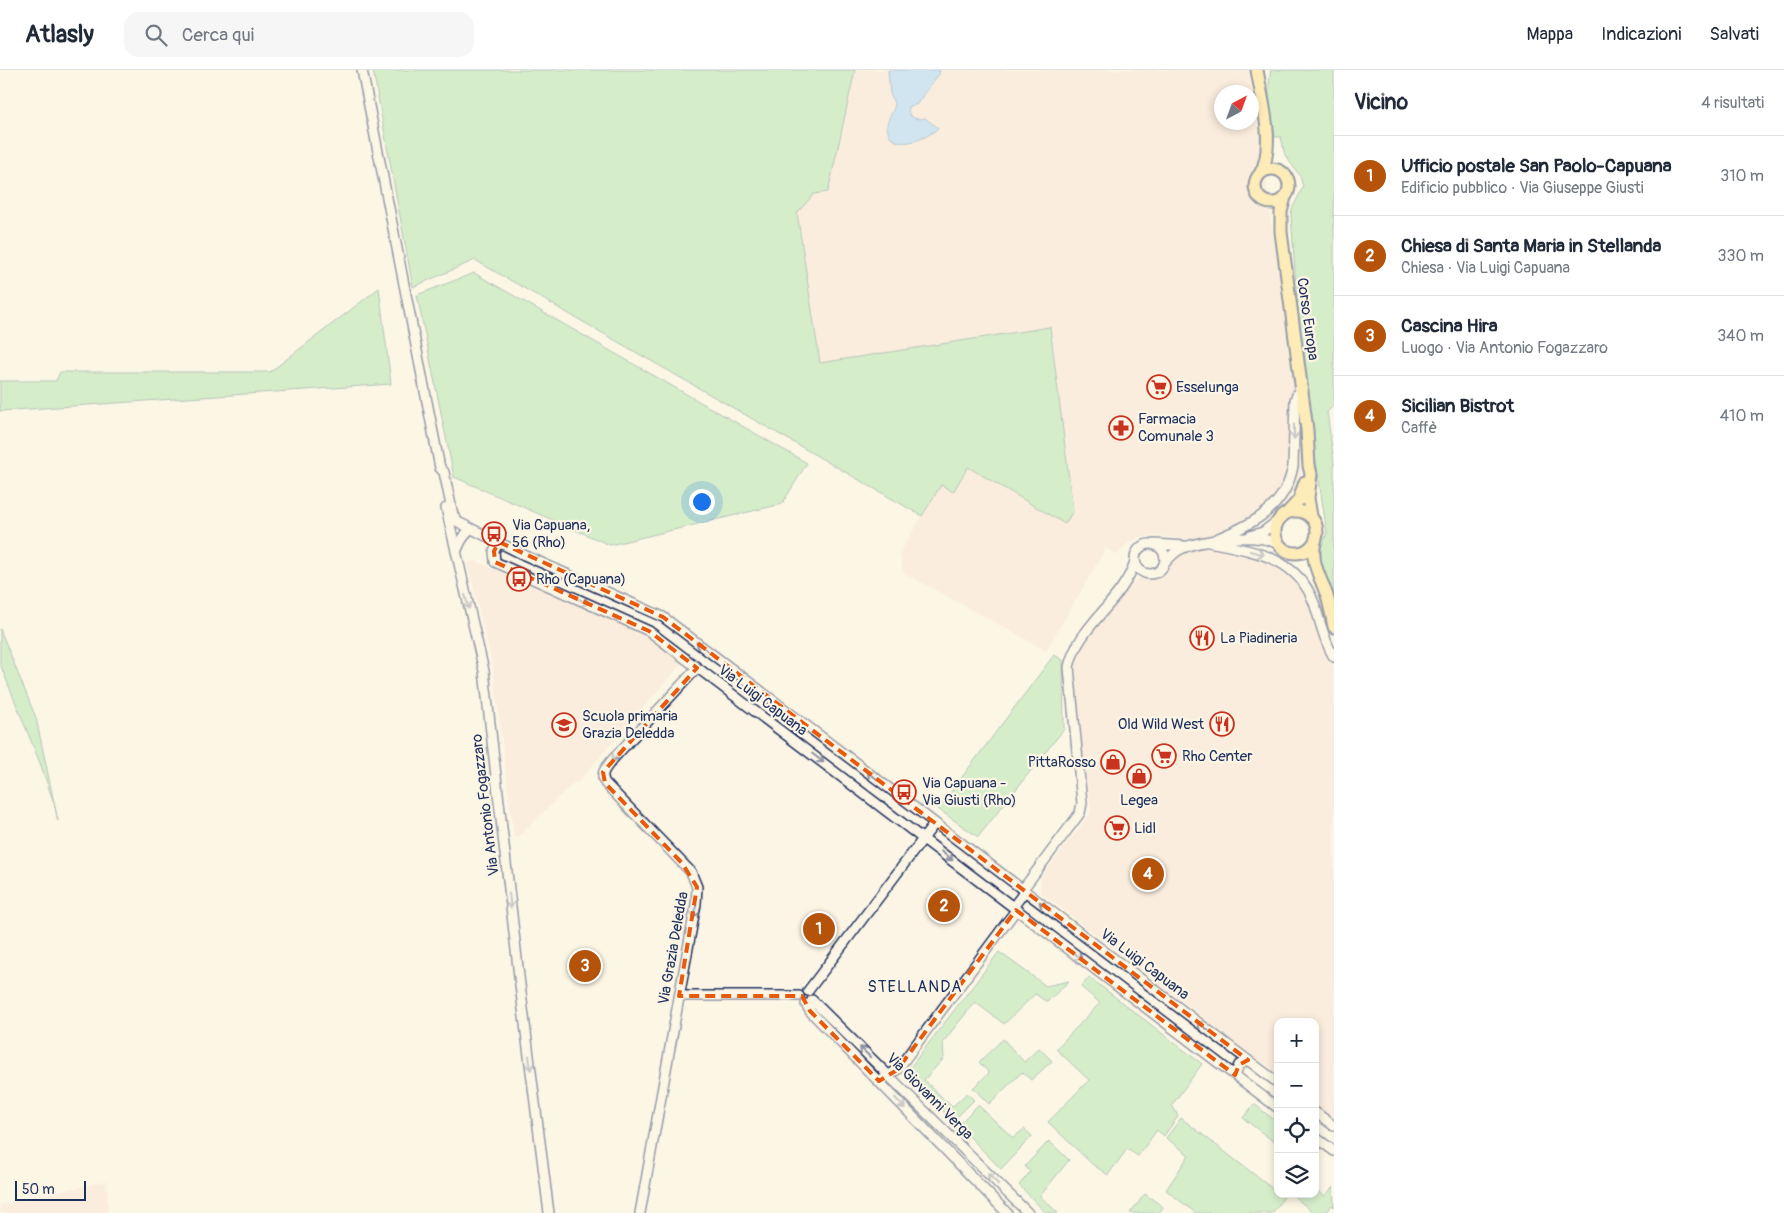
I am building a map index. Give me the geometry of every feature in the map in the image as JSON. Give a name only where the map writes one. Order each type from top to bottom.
[{"type":"main road","points":[[1257,70],[1268,141],[1275,159],[1286,176],[1289,187],[1285,196],[1274,202],[1262,199],[1256,186],[1267,158],[1268,141]]},
{"type":"main road","points":[[1259,84],[1263,70]]},
{"type":"main road","points":[[1260,174],[1275,169],[1286,176]]},
{"type":"main road","name":"Corso Europa","points":[[1285,196],[1281,212],[1281,236],[1311,474],[1308,498],[1311,516]]},
{"type":"main road","name":"Corso Europa","points":[[1262,199],[1273,212],[1281,236]]},
{"type":"main road","name":"Corso Europa","points":[[1284,516],[1298,500],[1309,466]]},
{"type":"main road","points":[[1319,579],[1304,560],[1285,549],[1275,533],[1284,516],[1298,511],[1311,516],[1316,526],[1318,531],[1314,554],[1319,579],[1326,595],[1334,627]]},
{"type":"main road","points":[[1285,549],[1301,552],[1312,546],[1315,542]]},
{"type":"street","points":[[362,70],[440,468],[444,472],[453,515],[458,522],[470,528],[460,540],[456,555]]},
{"type":"street","points":[[1209,542],[1256,520],[1275,505],[1282,495],[1292,476],[1295,400],[1301,384]]},
{"type":"street","name":"Via Antonio Fogazzaro","points":[[440,468],[439,473],[456,555],[484,671],[520,985],[549,1213]]},
{"type":"street","points":[[1244,538],[1263,532],[1284,516]]},
{"type":"street","name":"Via Luigi Capuana","points":[[470,528],[663,617],[1274,1080]]},
{"type":"street","points":[[1121,591],[1137,578],[1157,572],[1179,549],[1187,546],[1244,538],[1271,540],[1285,549]]},
{"type":"street","name":"Via Luigi Capuana","points":[[500,542],[494,551],[495,562],[649,631],[1274,1105]]},
{"type":"street","points":[[1209,542],[1270,557],[1293,572],[1308,590],[1329,649],[1334,657]]},
{"type":"street","points":[[879,1081],[897,1070],[1015,908],[1024,890],[1080,813],[1082,803],[1069,667],[1074,653],[1088,630],[1121,591],[1131,574],[1136,552],[1142,546],[1150,544],[1187,546]]},
{"type":"street","points":[[1150,544],[1162,550],[1165,559],[1164,564]]},
{"type":"street","points":[[1135,561],[1136,565],[1143,572],[1152,573]]},
{"type":"street","name":"Via Grazia Deledda","points":[[640,1213],[698,895],[694,879],[682,862],[605,784],[602,776],[613,759],[697,668]]},
{"type":"street","points":[[679,996],[799,996],[802,992],[809,998],[935,823]]},
{"type":"street","name":"Via Giovanni Verga","points":[[809,998],[1028,1213]]},
{"type":"street","name":"Via Giovanni Verga","points":[[809,998],[810,1011],[1007,1213]]},
{"type":"street","points":[[1234,1075],[1239,1065],[1248,1060]]},
{"type":"street","points":[[1319,1115],[1334,1126]]},
{"type":"street","points":[[1319,1141],[1334,1151]]},
{"type":"highlighted area","points":[[499,542],[663,617],[1248,1060],[1239,1065],[1235,1075],[1016,910],[897,1070],[879,1081],[810,1011],[802,996],[679,996],[697,887],[682,863],[605,783],[603,772],[697,668],[649,631],[495,562],[494,551]]},
{"type":"shaded area","points":[[855,70],[1248,70],[1251,85],[1214,85],[1214,130],[1258,130],[1300,430],[1302,464],[1300,481],[1282,508],[1267,520],[1246,530],[1191,540],[1158,536],[1139,537],[1128,543],[1117,555],[1106,548],[1046,650],[904,573],[899,554],[941,485],[968,467],[1065,524],[1050,327],[820,363],[797,213],[814,194],[828,192]]},
{"type":"shaded area","points":[[1209,543],[1256,553],[1292,573],[1309,597],[1327,657],[1334,667],[1334,1119],[1319,1107],[1319,1018],[1274,1018],[1274,1072],[1040,892],[1041,877],[1090,814],[1091,807],[1070,667],[1074,654],[1122,591],[1138,579],[1157,573],[1171,556]]},
{"type":"shaded area","name":"Scuola primaria Grazia Deledda","points":[[473,560],[650,636],[682,663],[578,782],[574,782],[518,837],[514,837],[493,668],[468,564]]},
{"type":"shaded area","points":[[107,1181],[108,1213],[0,1213],[0,1205]]},
{"type":"green space","points":[[373,70],[855,70],[828,192],[814,194],[797,213],[820,363],[1050,327],[1073,511],[1065,524],[968,467],[953,492],[941,485],[922,516],[475,260],[413,287]]},
{"type":"green space","points":[[1271,70],[1334,70],[1334,405],[1327,412],[1334,463],[1334,600],[1321,563],[1321,548],[1327,533],[1314,448],[1298,312],[1291,215],[1303,187],[1300,176],[1285,155],[1281,137],[1275,137],[1269,95]]},
{"type":"green space","points":[[474,273],[807,463],[782,504],[610,545],[454,477],[417,295]]},
{"type":"green space","points":[[379,288],[391,384],[0,411],[0,381],[56,381],[60,372],[270,372]]},
{"type":"green space","points":[[0,629],[36,718],[58,821],[54,803],[40,763],[0,664]]},
{"type":"green space","points":[[1054,655],[1063,660],[1064,729],[978,837],[938,809]]},
{"type":"green space","points":[[999,952],[1046,986],[1069,981],[1047,1002],[1035,994],[1004,1024],[975,1002],[943,1042],[944,1058],[924,1080],[952,1107],[967,1093],[974,1100],[953,1121],[905,1074]]},
{"type":"green space","points":[[1089,977],[1202,1064],[1172,1105],[1178,1116],[1164,1136],[1157,1130],[1138,1156],[1127,1149],[1108,1175],[1092,1164],[1048,1122],[1089,1080],[1056,1049],[1100,1003],[1081,987]]},
{"type":"green space","points":[[1003,1039],[1024,1062],[1039,1048],[1052,1061],[1031,1080],[1022,1072],[989,1104],[973,1088],[989,1073],[979,1062]]},
{"type":"green space","points":[[1254,1104],[1274,1120],[1274,1142],[1243,1118]]},
{"type":"green space","points":[[978,1105],[1013,1138],[1024,1129],[1032,1136],[1001,1169],[958,1125]]},
{"type":"green space","points":[[1181,1118],[1274,1190],[1274,1198],[1283,1198],[1272,1213],[1196,1213],[1166,1190],[1189,1155],[1166,1138]]},
{"type":"green space","points":[[1049,1141],[1069,1160],[1040,1196],[1058,1213],[1046,1213],[1019,1185],[1030,1172],[1025,1166]]},
{"type":"green space","points":[[1333,1187],[1334,1207],[1332,1205],[1326,1213],[1314,1213],[1296,1198],[1319,1198],[1319,1192],[1325,1196]]},
{"type":"green space","points":[[1145,1194],[1163,1207],[1159,1213],[1130,1213]]},
{"type":"water","points":[[888,70],[940,70],[916,105],[910,106],[909,110],[912,117],[918,119],[925,118],[938,128],[932,133],[909,142],[895,140],[890,135],[887,124],[895,105],[890,94]]},
{"type":"place","name":"Esselunga","points":[[1159,387]]},
{"type":"place","name":"Farmacia Comunale 3","points":[[1121,428]]},
{"type":"place","name":"Via Capuana, 56 (Rho)","points":[[494,534]]},
{"type":"place","name":"Rho (Capuana)","points":[[519,579]]},
{"type":"place","name":"La Piadineria","points":[[1202,638]]},
{"type":"place","name":"Old Wild West","points":[[1222,724]]},
{"type":"place","name":"Scuola primaria Grazia Deledda","points":[[564,725]]},
{"type":"place","name":"Rho Center","points":[[1164,756]]},
{"type":"place","name":"PittaRosso","points":[[1113,762]]},
{"type":"place","name":"Legea","points":[[1139,776]]},
{"type":"place","name":"Via Capuana - Via Giusti (Rho)","points":[[904,792]]},
{"type":"place","name":"Lidl","points":[[1117,828]]},
{"type":"place","name":"Sicilian Bistrot","points":[[1148,874]]},
{"type":"place","name":"Chiesa di Santa Maria in Stellanda","points":[[944,906]]},
{"type":"place","name":"Ufficio postale San Paolo-Capuana","points":[[819,929]]},
{"type":"place","name":"Cascina Hira","points":[[585,966]]},
{"type":"district","name":"STELLANDA","points":[[915,986]]}]
